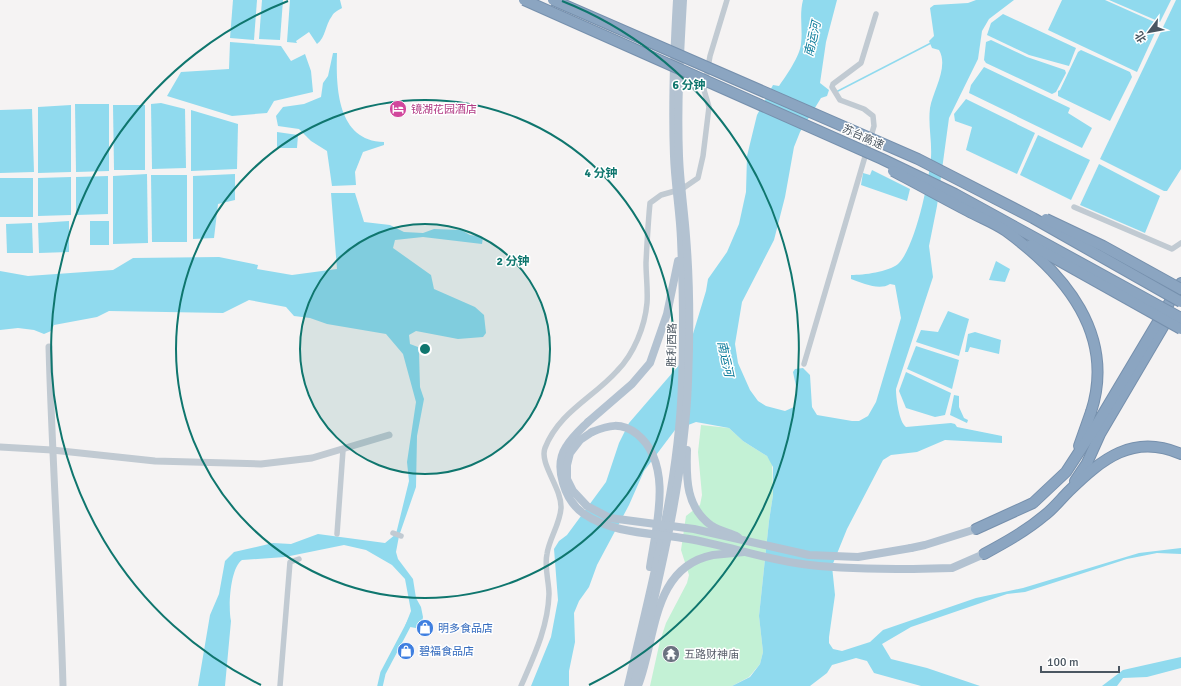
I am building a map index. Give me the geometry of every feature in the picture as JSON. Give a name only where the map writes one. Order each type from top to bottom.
[{"type":"highway","name":"苏台高速","points":[[524,0],[801,123],[955,194],[1181,318]]},
{"type":"highway","name":"苏台高速","points":[[553,0],[918,159],[1033,218],[1181,302]]},
{"type":"highway","points":[[801,123],[1005,230],[1181,329]]},
{"type":"highway","points":[[918,159],[1074,232],[1181,289]]},
{"type":"highway","points":[[1005,230],[1048,265],[1067,286],[1086,320],[1097,352],[1097,394],[1073,463]]},
{"type":"highway","points":[[976,529],[1033,503],[1066,472],[1073,463],[1181,283]]},
{"type":"highway","points":[[984,554],[1024,533],[1047,514],[1068,491],[1087,463],[1100,434],[1181,296]]},
{"type":"highway","points":[[1068,491],[1109,458],[1129,448],[1151,446],[1172,450],[1181,454]]},
{"type":"main road","name":"胜利西路","points":[[634,686],[672,517],[682,453],[688,384],[690,314],[686,238],[674,158],[672,92],[677,0]]},
{"type":"main road","name":"胜利西路","points":[[628,686],[666,515],[676,452],[682,384],[684,316],[679,189],[679,91],[683,0]]},
{"type":"main road","points":[[681,238],[675,279],[670,300],[650,363],[632,384],[588,422],[565,448],[560,463],[561,479],[569,497],[583,514],[608,526],[690,540],[809,565],[857,569],[952,568],[984,554]]},
{"type":"main road","points":[[688,384],[686,479],[690,498],[699,514],[713,526],[751,542]]},
{"type":"main road","points":[[641,630],[660,495],[657,468],[651,450],[640,437],[630,429],[616,424],[592,432],[580,440],[570,453],[567,465],[567,479],[573,491],[587,506],[610,518],[694,530],[810,555],[858,557],[925,545],[976,529]]},
{"type":"main road","points":[[638,686],[644,671],[660,603],[669,586],[682,569],[712,556],[747,552]]},
{"type":"street","points":[[521,686],[542,637],[549,595],[546,555],[561,509],[559,492],[545,460],[545,449],[557,426],[569,411],[594,393],[618,371],[631,352],[642,329],[647,303],[646,263],[650,203],[661,195],[679,189],[698,178],[703,156],[709,107],[704,90],[710,56],[727,0]]},
{"type":"street","points":[[804,364],[874,126],[873,116],[864,109],[840,100],[832,87],[833,84],[862,64],[876,14]]},
{"type":"street","points":[[1074,207],[1172,249],[1181,242]]},
{"type":"street","points":[[49,347],[52,450],[61,611],[63,686]]},
{"type":"street","points":[[0,447],[52,450],[155,462],[261,464],[312,458],[343,450],[389,435]]},
{"type":"street","points":[[337,534],[343,450]]},
{"type":"street","points":[[393,534],[401,536]]},
{"type":"street","points":[[280,686],[290,562],[299,559]]},
{"type":"green space","points":[[701,425],[729,428],[743,441],[767,456],[772,463],[773,495],[759,616],[763,652],[760,664],[749,677],[732,686],[650,686],[660,641],[666,623],[687,583],[689,575],[681,550],[686,516],[700,505],[702,495],[698,452]]},
{"type":"water","points":[[233,0],[257,0],[254,40],[230,38]]},
{"type":"water","points":[[262,0],[283,0],[280,40],[259,39]]},
{"type":"water","points":[[290,0],[340,0],[342,8],[335,12],[328,23],[322,38],[317,44],[309,32],[296,41],[297,43],[287,42]]},
{"type":"water","name":"南运河","points":[[803,0],[837,0],[826,42],[820,83],[829,90],[827,96],[821,98],[800,132],[794,147],[785,197],[774,240],[742,302],[735,344],[738,363],[750,390],[758,401],[766,406],[785,411],[794,407],[797,391],[793,372],[795,369],[803,368],[810,375],[812,407],[817,415],[859,421],[868,416],[876,402],[901,318],[895,285],[890,284],[881,287],[871,286],[851,279],[851,275],[869,274],[882,271],[898,264],[910,244],[920,214],[931,157],[929,121],[930,108],[942,64],[942,57],[939,50],[932,48],[929,41],[934,36],[930,8],[934,5],[968,3],[976,0],[1014,0],[989,19],[982,31],[978,59],[949,118],[937,206],[929,246],[933,277],[896,389],[897,404],[901,420],[906,427],[951,423],[955,424],[957,427],[1002,436],[1002,443],[945,440],[917,452],[891,455],[883,460],[847,529],[832,566],[835,595],[829,643],[833,649],[842,651],[870,642],[883,630],[976,598],[1023,588],[1139,553],[1181,548],[1181,554],[1157,553],[1127,559],[1025,592],[1007,594],[911,627],[882,644],[891,659],[927,668],[980,686],[921,686],[874,673],[867,661],[856,658],[832,665],[827,673],[810,686],[732,686],[750,677],[760,664],[763,652],[759,616],[773,495],[773,467],[767,456],[743,441],[729,428],[696,422],[675,430],[644,471],[629,505],[597,565],[589,587],[579,601],[574,613],[575,642],[569,671],[569,686],[531,686],[551,637],[558,600],[554,549],[559,541],[567,535],[606,482],[619,443],[629,423],[686,357],[706,291],[708,279],[727,252],[739,224],[746,192],[747,156],[757,115],[773,85],[779,86],[792,66],[800,49],[801,11]]},
{"type":"water","points":[[1062,0],[1105,0],[1159,24],[1137,72],[1048,30]]},
{"type":"water","points":[[1109,0],[1171,0],[1160,22]]},
{"type":"water","points":[[1176,0],[1181,0],[1181,169],[1167,191],[1164,191],[1100,159]]},
{"type":"water","points":[[1003,14],[1076,48],[1069,66],[1029,55],[987,35],[991,23]]},
{"type":"water","points":[[991,40],[1027,57],[1065,70],[1066,73],[1056,92],[1052,94],[986,63],[984,60],[986,42]]},
{"type":"water","points":[[230,42],[281,46],[291,61],[305,54],[311,71],[313,92],[274,101],[267,113],[232,116],[167,96],[181,72],[229,69]]},
{"type":"water","points":[[1081,50],[1130,72],[1132,77],[1110,121],[1058,96],[1058,91],[1060,90],[1078,52]]},
{"type":"water","points":[[333,53],[337,53],[337,81],[339,96],[342,110],[348,122],[357,132],[368,139],[384,142],[384,145],[363,152],[355,172],[356,185],[332,186],[327,151],[311,141],[299,129],[278,126],[276,116],[283,107],[304,104],[321,97],[323,83],[328,76]]},
{"type":"water","points":[[984,67],[1070,108],[1068,113],[1092,128],[1082,148],[969,93],[971,85]]},
{"type":"water","points":[[966,99],[1035,133],[1017,174],[966,150],[972,127],[955,121],[954,114]]},
{"type":"water","points":[[161,103],[185,109],[186,168],[152,169],[151,104]]},
{"type":"water","points":[[75,104],[109,104],[109,171],[76,172]]},
{"type":"water","points":[[71,105],[71,172],[38,173],[38,107]]},
{"type":"water","points":[[113,105],[145,105],[145,170],[114,170]]},
{"type":"water","points":[[32,109],[34,172],[0,173],[0,110]]},
{"type":"water","points":[[191,110],[238,124],[237,169],[191,171]]},
{"type":"water","points":[[277,132],[298,135],[297,148],[277,148]]},
{"type":"water","points":[[1038,135],[1090,160],[1071,200],[1020,175]]},
{"type":"water","points":[[1099,164],[1160,196],[1145,233],[1080,205]]},
{"type":"water","points":[[872,170],[910,189],[907,201],[861,185],[863,173],[870,175]]},
{"type":"water","points":[[147,174],[148,243],[113,244],[113,176]]},
{"type":"water","points":[[235,174],[235,200],[218,204],[214,238],[193,239],[193,176]]},
{"type":"water","points":[[151,175],[187,175],[187,242],[152,242]]},
{"type":"water","points":[[108,176],[108,214],[76,215],[76,177]]},
{"type":"water","points":[[71,177],[71,215],[38,216],[38,178]]},
{"type":"water","points":[[0,178],[33,178],[33,217],[0,217]]},
{"type":"water","points":[[331,193],[355,193],[364,222],[390,225],[404,232],[423,233],[434,229],[461,230],[470,235],[483,237],[482,244],[423,237],[395,240],[393,248],[431,275],[434,289],[475,307],[484,315],[486,333],[483,337],[458,339],[416,331],[409,335],[410,344],[418,347],[420,387],[424,399],[417,436],[416,487],[399,536],[396,552],[398,559],[413,579],[416,598],[421,607],[423,617],[421,629],[405,626],[411,611],[405,579],[392,565],[366,550],[344,545],[285,557],[242,560],[238,564],[232,579],[230,598],[231,621],[225,686],[198,686],[210,615],[219,594],[225,561],[234,552],[273,543],[291,544],[318,534],[385,543],[396,534],[409,481],[407,462],[416,402],[403,354],[386,334],[327,324],[310,318],[294,316],[286,307],[249,300],[223,313],[109,311],[97,317],[54,325],[51,331],[44,334],[34,330],[18,328],[0,330],[0,271],[28,276],[113,270],[133,258],[219,257],[258,265],[257,269],[292,275],[337,269]]},
{"type":"water","points":[[69,221],[69,252],[39,253],[38,223]]},
{"type":"water","points":[[90,221],[109,221],[109,245],[90,245]]},
{"type":"water","points":[[32,223],[33,253],[7,253],[6,224]]},
{"type":"water","points":[[996,261],[1010,269],[1005,282],[989,280]]},
{"type":"water","points":[[948,311],[969,319],[959,356],[916,342],[921,330],[938,332]]},
{"type":"water","points":[[975,332],[1001,340],[999,354],[970,347],[968,352],[965,352],[968,334]]},
{"type":"water","points":[[916,346],[959,360],[952,389],[907,369]]},
{"type":"water","points":[[906,372],[951,393],[945,415],[935,417],[906,408],[899,391]]},
{"type":"water","points":[[954,395],[959,396],[959,407],[964,418],[968,420],[967,423],[950,415]]},
{"type":"water","points":[[1181,657],[1181,668],[1147,677],[1123,678],[1117,686],[1102,686],[1123,670]]},
{"type":"waterway","points":[[836,92],[931,43]]},
{"type":"waterway","points":[[380,686],[383,673],[411,620]]},
{"type":"place","name":"镜湖花园酒店","points":[[398,109]]},
{"type":"place","name":"明多食品店","points":[[425,628]]},
{"type":"place","name":"碧福食品店","points":[[406,651]]},
{"type":"place","name":"五路财神庙","points":[[671,654]]}]
